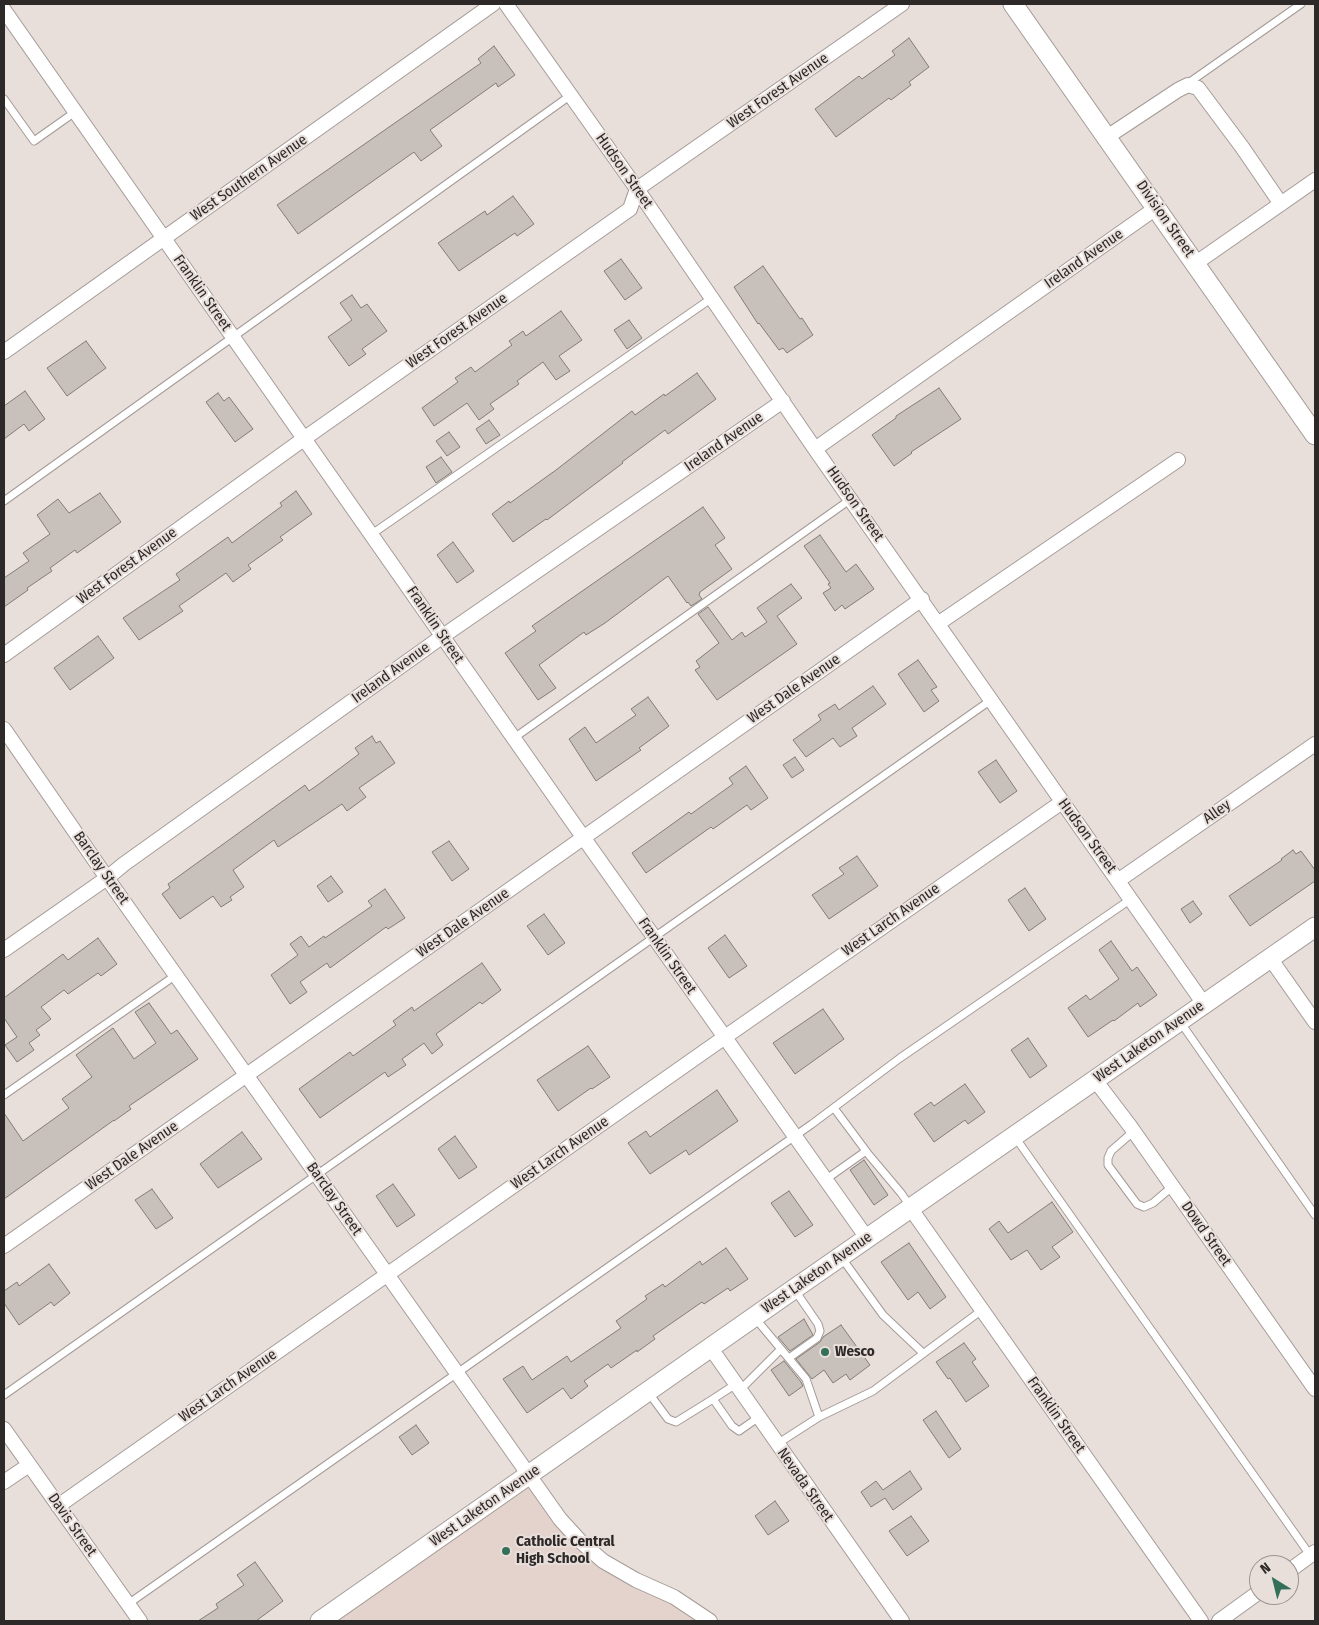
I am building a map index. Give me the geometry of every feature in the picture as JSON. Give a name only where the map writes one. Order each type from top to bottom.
[{"type":"main road","name":"Division Street","points":[[1018,5],[1106,137],[1315,435]]},
{"type":"main road","name":"West Laketon Avenue","points":[[320,1621],[710,1347],[1315,927]]},
{"type":"street","name":"West Southern Avenue","points":[[4,352],[493,4]]},
{"type":"street","name":"Hudson Street","points":[[506,4],[637,189],[815,449],[922,599],[1062,802],[1119,880],[1204,1004]]},
{"type":"street","name":"West Forest Avenue","points":[[4,655],[305,438],[630,209],[637,189],[902,4]]},
{"type":"street","name":"Franklin Street","points":[[4,10],[654,938],[867,1238]]},
{"type":"street","points":[[1106,137],[1178,90],[1188,85],[1198,88],[1281,204]]},
{"type":"street","points":[[1196,263],[1315,180]]},
{"type":"street","name":"Ireland Avenue","points":[[815,449],[1156,208]]},
{"type":"street","name":"Ireland Avenue","points":[[4,950],[443,636],[782,401]]},
{"type":"street","points":[[939,624],[1178,460]]},
{"type":"street","name":"West Dale Avenue","points":[[4,1246],[922,599]]},
{"type":"street","name":"Barclay Street","points":[[4,729],[107,878],[560,1519],[580,1541],[603,1561],[636,1580],[674,1597],[710,1621]]},
{"type":"street","name":"Alley","points":[[1119,880],[1315,744]]},
{"type":"street","name":"West Larch Avenue","points":[[58,1506],[724,1037],[1062,802]]},
{"type":"street","points":[[1270,958],[1315,1022]]},
{"type":"street","name":"Dowd Street","points":[[1095,1080],[1134,1131],[1315,1389]]},
{"type":"street","name":"Franklin Street","points":[[911,1209],[1200,1621]]},
{"type":"street","name":"Nevada Street","points":[[710,1347],[902,1621]]},
{"type":"street","name":"Davis Street","points":[[4,1429],[140,1621]]},
{"type":"street","points":[[4,1482],[29,1465]]},
{"type":"street","points":[[1299,1563],[1313,1554]]},
{"type":"street","points":[[1218,1621],[1249,1599]]},
{"type":"lane","points":[[1178,90],[1301,4]]},
{"type":"lane","points":[[4,501],[571,96]]},
{"type":"lane","points":[[4,100],[34,141],[75,112]]},
{"type":"lane","points":[[372,534],[712,298]]},
{"type":"lane","points":[[514,738],[851,499]]},
{"type":"lane","points":[[4,1395],[992,700]]},
{"type":"lane","points":[[128,1604],[795,1136],[900,1058],[1132,899]]},
{"type":"lane","points":[[4,1095],[176,976]]},
{"type":"lane","points":[[1179,1021],[1315,1215]]},
{"type":"lane","points":[[834,1108],[867,1153],[901,1193],[911,1209]]},
{"type":"lane","points":[[1134,1131],[1111,1151],[1108,1165],[1136,1204],[1144,1207],[1153,1203],[1172,1186]]},
{"type":"lane","points":[[1015,1136],[1313,1554]]},
{"type":"lane","points":[[825,1180],[867,1153]]},
{"type":"lane","points":[[841,1257],[884,1316],[923,1353]]},
{"type":"lane","points":[[789,1358],[817,1338],[820,1331],[818,1324],[794,1289]]},
{"type":"lane","points":[[777,1444],[819,1417],[873,1391],[982,1310]]},
{"type":"lane","points":[[754,1317],[806,1380],[819,1417]]},
{"type":"lane","points":[[648,1392],[668,1419],[676,1422],[713,1399],[738,1387],[781,1349]]},
{"type":"lane","points":[[713,1399],[732,1426],[739,1431],[759,1417]]},
{"type":"shaded area","name":"Catholic Central High School","points":[[530,1475],[580,1541],[710,1621],[320,1621]]},
{"type":"building","points":[[909,38],[929,67],[909,82],[911,85],[891,100],[889,98],[836,137],[815,109],[859,76],[862,79],[895,55],[892,51]]},
{"type":"building","points":[[494,46],[515,75],[498,87],[496,83],[430,130],[442,146],[421,161],[414,152],[298,234],[277,205],[481,63],[478,59]]},
{"type":"building","points":[[513,196],[534,224],[517,236],[515,233],[459,271],[438,243],[485,211],[487,215]]},
{"type":"building","points":[[621,259],[642,288],[625,300],[604,271]]},
{"type":"building","points":[[763,266],[813,335],[787,353],[783,348],[779,350],[758,324],[734,287]]},
{"type":"building","points":[[352,295],[361,308],[367,304],[387,331],[362,349],[366,354],[349,366],[328,337],[352,320],[340,303]]},
{"type":"building","points":[[561,311],[582,340],[559,356],[570,371],[556,380],[543,362],[517,381],[519,384],[490,404],[494,409],[479,420],[467,403],[434,426],[422,408],[458,382],[455,378],[471,367],[475,372],[512,345],[509,341],[523,331],[526,336]]},
{"type":"building","points":[[629,320],[642,338],[627,349],[614,330]]},
{"type":"building","points":[[86,341],[106,368],[67,396],[47,368]]},
{"type":"building","points":[[697,373],[716,399],[668,434],[665,430],[547,520],[513,542],[492,514],[556,470],[632,411],[635,415]]},
{"type":"building","points":[[939,388],[961,419],[911,452],[894,466],[872,435],[896,418],[896,416]]},
{"type":"building","points":[[25,391],[45,419],[29,431],[24,424],[4,439],[4,406]]},
{"type":"building","points":[[218,393],[224,401],[229,397],[253,429],[235,442],[206,402]]},
{"type":"building","points":[[489,420],[500,435],[486,444],[476,429]]},
{"type":"building","points":[[449,432],[460,447],[447,456],[436,441]]},
{"type":"building","points":[[441,457],[452,472],[436,483],[426,467]]},
{"type":"building","points":[[296,491],[312,514],[280,537],[283,540],[248,565],[251,569],[233,582],[226,573],[179,606],[183,611],[139,640],[123,618],[180,580],[176,574],[228,537],[232,543],[282,506],[280,503]]},
{"type":"building","points":[[100,493],[121,522],[77,553],[75,550],[50,568],[52,571],[4,607],[4,578],[29,561],[23,553],[50,534],[37,515],[58,499],[69,513]]},
{"type":"building","points":[[703,507],[725,538],[715,545],[732,569],[700,592],[699,595],[702,599],[691,606],[668,576],[605,623],[586,635],[584,632],[539,665],[556,688],[538,700],[505,653],[536,631],[532,626]]},
{"type":"building","points":[[820,535],[846,572],[856,564],[874,589],[845,609],[842,605],[835,611],[823,593],[831,588],[828,584],[830,583],[804,546]]},
{"type":"building","points":[[453,542],[474,571],[457,583],[437,555]]},
{"type":"building","points":[[791,584],[802,598],[777,616],[797,644],[717,700],[695,670],[700,667],[696,661],[719,643],[698,614],[708,607],[732,640],[742,632],[745,637],[767,622],[757,608]]},
{"type":"building","points":[[98,636],[114,658],[70,690],[54,668]]},
{"type":"building","points":[[918,660],[937,687],[931,690],[939,701],[924,712],[898,674]]},
{"type":"building","points":[[873,686],[886,704],[852,728],[857,736],[840,747],[833,738],[806,757],[793,740],[821,720],[818,715],[835,704],[839,710]]},
{"type":"building","points":[[648,697],[669,726],[639,748],[641,750],[596,781],[569,739],[585,727],[596,743],[636,715],[631,709]]},
{"type":"building","points":[[372,736],[376,743],[380,741],[395,763],[359,788],[366,797],[347,811],[342,804],[278,847],[274,840],[233,870],[244,887],[230,897],[232,900],[221,907],[213,896],[180,919],[162,894],[170,888],[168,884],[305,785],[309,791],[319,784],[359,754],[355,748]]},
{"type":"building","points":[[795,757],[804,770],[792,778],[783,765]]},
{"type":"building","points":[[996,760],[1017,791],[1000,803],[978,772]]},
{"type":"building","points":[[746,766],[768,798],[751,810],[747,805],[713,829],[711,827],[646,873],[632,853],[689,812],[691,814],[733,784],[729,778]]},
{"type":"building","points":[[449,841],[469,869],[452,881],[432,852]]},
{"type":"building","points":[[1293,850],[1296,854],[1301,851],[1315,870],[1315,881],[1250,926],[1229,896],[1282,860]]},
{"type":"building","points":[[857,856],[878,886],[829,919],[812,895],[844,874],[839,868]]},
{"type":"building","points":[[331,876],[343,892],[328,902],[317,886]]},
{"type":"building","points":[[1025,888],[1046,919],[1029,931],[1008,900]]},
{"type":"building","points":[[385,889],[405,918],[388,929],[386,927],[330,968],[327,963],[300,982],[307,992],[290,1004],[271,975],[298,955],[290,944],[301,936],[309,947],[324,936],[325,938],[372,906],[368,901]]},
{"type":"building","points":[[1193,901],[1202,914],[1190,923],[1181,909]]},
{"type":"building","points":[[544,914],[565,943],[548,955],[527,926]]},
{"type":"building","points":[[725,935],[747,966],[729,978],[708,948]]},
{"type":"building","points":[[98,938],[117,964],[101,976],[98,973],[68,994],[64,990],[41,1007],[51,1019],[36,1030],[40,1035],[29,1043],[34,1050],[17,1062],[5,1045],[17,1037],[4,1018],[4,998],[63,954],[68,960]]},
{"type":"building","points":[[1111,941],[1132,971],[1137,967],[1157,995],[1140,1007],[1138,1003],[1088,1037],[1068,1008],[1086,995],[1090,1000],[1119,979],[1099,950]]},
{"type":"building","points":[[482,963],[501,990],[482,1004],[480,1002],[436,1034],[443,1045],[432,1054],[424,1043],[402,1059],[406,1065],[388,1077],[385,1072],[320,1118],[299,1089],[350,1052],[353,1056],[396,1025],[393,1021],[412,1007],[414,1011]]},
{"type":"building","points":[[149,1003],[171,1034],[177,1030],[198,1059],[129,1106],[131,1109],[4,1199],[4,1113],[23,1141],[69,1108],[62,1099],[92,1077],[76,1055],[99,1038],[113,1028],[134,1059],[156,1043],[135,1012]]},
{"type":"building","points":[[823,1009],[844,1039],[795,1074],[773,1043]]},
{"type":"building","points":[[1028,1038],[1047,1066],[1030,1078],[1011,1050]]},
{"type":"building","points":[[588,1046],[610,1077],[558,1111],[537,1080]]},
{"type":"building","points":[[965,1084],[985,1112],[968,1124],[965,1120],[934,1142],[914,1114],[931,1102],[934,1106]]},
{"type":"building","points":[[717,1090],[738,1121],[689,1155],[686,1150],[650,1174],[628,1143],[646,1131],[650,1137]]},
{"type":"building","points":[[242,1132],[262,1159],[218,1188],[200,1164]]},
{"type":"building","points":[[455,1136],[477,1167],[459,1179],[438,1149]]},
{"type":"building","points":[[864,1160],[888,1195],[874,1205],[850,1170]]},
{"type":"building","points":[[393,1184],[415,1215],[397,1227],[376,1196]]},
{"type":"building","points":[[152,1189],[173,1218],[156,1229],[135,1200]]},
{"type":"building","points":[[789,1191],[813,1225],[795,1237],[771,1203]]},
{"type":"building","points":[[1052,1202],[1073,1232],[1052,1247],[1060,1257],[1041,1270],[1027,1250],[1011,1260],[989,1229],[999,1221],[1008,1233]]},
{"type":"building","points":[[909,1243],[946,1297],[930,1309],[918,1292],[908,1300],[881,1262]]},
{"type":"building","points":[[726,1248],[748,1279],[730,1291],[728,1288],[704,1304],[702,1302],[653,1336],[655,1339],[611,1368],[608,1364],[584,1381],[588,1386],[571,1399],[563,1388],[527,1413],[503,1379],[523,1366],[532,1380],[567,1356],[571,1362],[621,1328],[616,1321],[647,1299],[645,1296],[663,1284],[665,1287],[700,1261],[702,1265]]},
{"type":"building","points":[[49,1264],[70,1293],[54,1306],[51,1302],[19,1325],[4,1303],[4,1291],[17,1282],[19,1286]]},
{"type":"building","points":[[804,1319],[813,1335],[790,1351],[778,1337]]},
{"type":"building","points":[[841,1325],[870,1365],[850,1380],[846,1374],[833,1383],[824,1370],[812,1379],[796,1359]]},
{"type":"building","points":[[964,1343],[976,1359],[972,1362],[989,1386],[966,1402],[950,1378],[948,1379],[936,1362]]},
{"type":"building","points":[[784,1361],[803,1386],[789,1396],[771,1370]]},
{"type":"building","points":[[936,1411],[961,1449],[949,1458],[923,1420]]},
{"type":"building","points":[[416,1425],[429,1443],[412,1455],[399,1437]]},
{"type":"building","points":[[910,1471],[922,1489],[893,1510],[885,1498],[871,1507],[861,1492],[876,1481],[883,1490]]},
{"type":"building","points":[[775,1501],[789,1521],[768,1535],[755,1516]]},
{"type":"building","points":[[911,1516],[929,1541],[907,1556],[889,1531]]},
{"type":"building","points":[[255,1562],[283,1601],[256,1621],[198,1621],[218,1608],[216,1604],[244,1585],[237,1575]]},
{"type":"place","name":"Wesco","points":[[825,1352]]},
{"type":"place","name":"Catholic Central High School","points":[[506,1551]]}]
